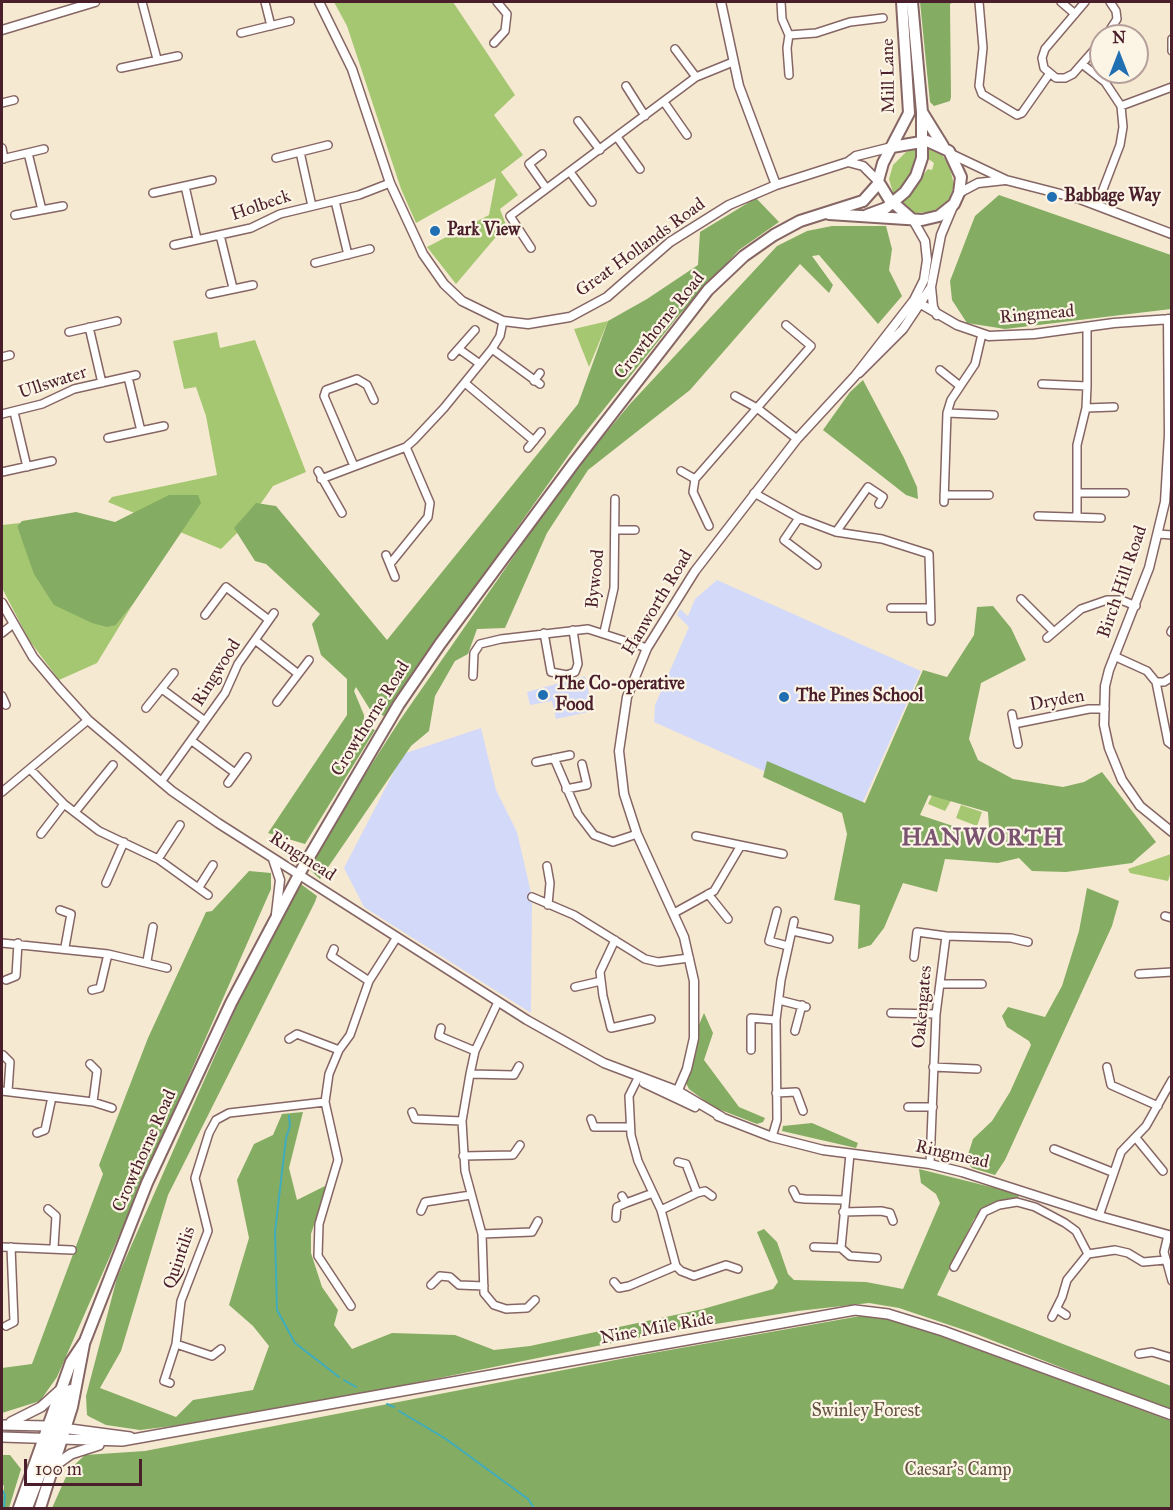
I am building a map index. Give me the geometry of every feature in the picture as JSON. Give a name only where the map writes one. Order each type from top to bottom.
[{"type":"main road","name":"Mill Lane","points":[[879,182],[881,167],[907,121],[909,108],[902,2]]},
{"type":"main road","name":"Mill Lane","points":[[893,203],[905,192],[916,176],[922,158],[922,112],[912,2]]},
{"type":"main road","name":"Mill Lane","points":[[922,112],[960,172],[956,199]]},
{"type":"main road","points":[[892,147],[923,141],[947,150]]},
{"type":"main road","points":[[879,182],[893,203],[913,220]]},
{"type":"main road","name":"Crowthorne Road","points":[[55,1432],[78,1377],[85,1341],[147,1183],[231,1003],[298,874],[417,676],[680,323],[708,290],[757,246],[800,220],[863,201],[879,182]]},
{"type":"main road","name":"Crowthorne Road","points":[[822,214],[913,220],[935,218],[956,199]]},
{"type":"main road","name":"Crowthorne Road","points":[[855,217],[874,214],[893,203]]},
{"type":"main road","name":"Nine Mile Ride","points":[[4,1425],[113,1442],[855,1310],[888,1314],[943,1331],[1172,1415]]},
{"type":"main road","name":"Crowthorne Road","points":[[55,1432],[61,1389],[71,1362],[85,1341]]},
{"type":"main road","points":[[4,1425],[41,1407],[61,1389]]},
{"type":"main road","points":[[40,1509],[54,1466],[55,1432]]},
{"type":"main road","points":[[20,1509],[55,1432]]},
{"type":"main road","points":[[27,1509],[55,1432]]},
{"type":"main road","name":"Nine Mile Ride","points":[[2,1437],[55,1432],[136,1438]]},
{"type":"main road","points":[[54,1466],[71,1454],[113,1442]]},
{"type":"street","points":[[2,30],[95,2]]},
{"type":"street","points":[[142,2],[157,59]]},
{"type":"street","points":[[265,2],[271,26]]},
{"type":"street","name":"Great Hollands Road","points":[[319,2],[352,69],[390,183],[423,254],[444,284],[462,301],[482,313],[504,321],[528,324],[555,321],[588,309],[607,297],[670,242],[729,205],[776,184],[848,162],[856,156],[892,147]]},
{"type":"street","points":[[494,43],[505,31],[507,14],[497,2]]},
{"type":"street","points":[[721,2],[733,62],[745,105],[776,184]]},
{"type":"street","points":[[781,2],[782,19],[789,34],[787,48],[789,75]]},
{"type":"street","points":[[979,2],[983,48],[979,86],[982,94],[1017,115],[1022,113],[1050,73]]},
{"type":"street","points":[[1061,2],[1075,14]]},
{"type":"street","points":[[1085,2],[1045,49],[1042,58],[1044,68],[1056,78],[1065,78],[1073,74],[1089,56]]},
{"type":"street","points":[[1110,2],[1116,11],[1117,19],[1114,24]]},
{"type":"street","points":[[789,34],[816,33],[850,22],[884,18]]},
{"type":"street","points":[[241,33],[290,21]]},
{"type":"street","points":[[1172,39],[1172,51]]},
{"type":"street","points":[[675,49],[696,77]]},
{"type":"street","points":[[121,68],[178,56]]},
{"type":"street","points":[[531,248],[510,216],[696,77],[733,62]]},
{"type":"street","points":[[1082,64],[1105,82],[1121,106],[1123,127],[1120,145],[1097,205]]},
{"type":"street","points":[[626,86],[645,116]]},
{"type":"street","points":[[1121,106],[1172,87]]},
{"type":"street","points":[[2,103],[14,100]]},
{"type":"street","points":[[664,102],[687,135]]},
{"type":"street","points":[[578,121],[600,150]]},
{"type":"street","points":[[617,137],[640,168]]},
{"type":"street","points":[[276,158],[328,145]]},
{"type":"street","points":[[2,148],[3,159],[45,149]]},
{"type":"street","points":[[947,150],[1006,180],[1050,190],[1097,205],[1172,234]]},
{"type":"street","points":[[28,153],[42,210]]},
{"type":"street","name":"Holbeck","points":[[300,153],[312,206]]},
{"type":"street","points":[[542,154],[529,164],[546,188]]},
{"type":"street","points":[[848,162],[863,166],[879,182]]},
{"type":"street","points":[[570,172],[592,202]]},
{"type":"street","points":[[153,193],[212,180]]},
{"type":"street","points":[[956,199],[978,183],[1006,180]]},
{"type":"street","name":"Holbeck","points":[[174,246],[250,228],[280,214],[335,201],[390,183]]},
{"type":"street","points":[[185,186],[197,239]]},
{"type":"street","name":"Hanworth Road","points":[[676,1094],[687,1069],[694,1038],[695,1001],[689,958],[674,913],[637,834],[624,794],[619,752],[627,697],[647,648],[695,571],[797,439],[855,376],[931,287],[941,235],[956,199]]},
{"type":"street","points":[[335,201],[348,255]]},
{"type":"street","points":[[15,215],[63,206]]},
{"type":"street","name":"Hanworth Road","points":[[913,220],[925,241],[927,255],[925,275],[917,302]]},
{"type":"street","name":"Holbeck","points":[[220,235],[232,288]]},
{"type":"street","points":[[315,262],[369,249]]},
{"type":"street","points":[[210,294],[253,285]]},
{"type":"street","points":[[931,287],[933,307],[937,315]]},
{"type":"street","name":"Ringmead","points":[[917,302],[937,315],[982,334],[1010,336],[1170,319]]},
{"type":"street","name":"Birch Hill Road","points":[[1170,319],[1169,435],[1165,502],[1158,534],[1136,606],[1114,656],[1105,686],[1104,725],[1109,748],[1122,780],[1140,806],[1172,832]]},
{"type":"street","points":[[69,332],[117,321]]},
{"type":"street","points":[[342,513],[319,475],[354,466],[406,447],[444,408],[492,349],[500,336],[504,321]]},
{"type":"street","points":[[709,526],[693,492],[695,479],[811,346],[786,325]]},
{"type":"street","name":"Ullswater","points":[[89,327],[102,383]]},
{"type":"street","points":[[1077,517],[1077,445],[1086,408],[1087,327]]},
{"type":"street","points":[[452,356],[475,330]]},
{"type":"street","points":[[982,334],[975,364],[951,400],[947,413],[944,498],[989,495]]},
{"type":"street","points":[[459,349],[480,364]]},
{"type":"street","points":[[492,349],[537,382],[540,372]]},
{"type":"street","points":[[2,357],[10,355]]},
{"type":"street","points":[[940,370],[960,386]]},
{"type":"street","name":"Ullswater","points":[[2,414],[42,404],[74,389],[132,376],[141,431]]},
{"type":"street","points":[[354,466],[324,396],[326,390],[357,379],[367,385],[374,400]]},
{"type":"street","points":[[465,383],[534,441]]},
{"type":"street","points":[[1042,384],[1087,386]]},
{"type":"street","points":[[735,396],[757,408],[797,439]]},
{"type":"street","points":[[1086,408],[1113,407]]},
{"type":"street","name":"Ullswater","points":[[14,412],[27,467]]},
{"type":"street","points":[[947,413],[994,415]]},
{"type":"street","points":[[108,438],[164,426]]},
{"type":"street","points":[[528,448],[541,432]]},
{"type":"street","points":[[390,564],[428,517],[430,503],[406,447]]},
{"type":"street","points":[[2,472],[52,461]]},
{"type":"street","points":[[681,471],[695,479]]},
{"type":"street","points":[[836,532],[868,487],[883,497],[879,504]]},
{"type":"street","points":[[754,493],[798,518],[836,532],[882,538],[932,555],[931,621]]},
{"type":"street","points":[[1077,493],[1125,493]]},
{"type":"street","name":"Bywood","points":[[604,632],[614,588],[615,499]]},
{"type":"street","points":[[1038,516],[1101,518]]},
{"type":"street","points":[[798,518],[784,540],[817,565]]},
{"type":"street","name":"Bywood","points":[[615,530],[635,530]]},
{"type":"street","points":[[1158,534],[1172,535]]},
{"type":"street","points":[[386,555],[395,578]]},
{"type":"street","name":"Ringwood","points":[[161,782],[225,693],[238,664],[272,616],[226,587],[204,615]]},
{"type":"street","points":[[1021,599],[1054,632]]},
{"type":"street","points":[[1047,638],[1082,609],[1107,600],[1121,600],[1136,606]]},
{"type":"street","name":"Ringmead","points":[[2,603],[12,625],[42,667],[88,720],[161,782],[272,858],[498,1002],[586,1053],[638,1078],[644,1084],[676,1094],[722,1117],[772,1137],[824,1150],[930,1164],[1001,1183],[1099,1216],[1170,1235]]},
{"type":"street","points":[[891,608],[930,608]]},
{"type":"street","points":[[2,633],[12,625]]},
{"type":"street","name":"Bywood","points":[[473,676],[474,653],[480,644],[528,635],[573,630],[604,632],[647,648]]},
{"type":"street","name":"Bywood","points":[[544,633],[551,672],[567,675],[575,672],[578,664],[573,630]]},
{"type":"street","name":"Ringwood","points":[[255,640],[297,673]]},
{"type":"street","points":[[1114,656],[1147,671],[1156,682],[1168,742],[1172,745]]},
{"type":"street","points":[[277,702],[309,660]]},
{"type":"street","name":"Ringwood","points":[[146,708],[174,673]]},
{"type":"street","points":[[1156,682],[1164,682],[1172,677]]},
{"type":"street","name":"Ringwood","points":[[162,689],[205,721]]},
{"type":"street","points":[[2,696],[6,705]]},
{"type":"street","name":"Dryden","points":[[1014,724],[1089,709],[1105,709]]},
{"type":"street","name":"Dryden","points":[[1012,714],[1018,744]]},
{"type":"street","points":[[2,792],[88,720]]},
{"type":"street","points":[[192,741],[235,773]]},
{"type":"street","points":[[536,762],[570,754]]},
{"type":"street","points":[[228,783],[247,757]]},
{"type":"street","points":[[554,758],[578,814],[594,835],[613,842],[637,834]]},
{"type":"street","points":[[566,789],[587,785],[582,764]]},
{"type":"street","points":[[75,812],[113,765]]},
{"type":"street","points":[[31,770],[64,804],[99,831],[159,860],[208,895]]},
{"type":"street","points":[[41,834],[64,804]]},
{"type":"street","points":[[159,860],[180,825]]},
{"type":"street","points":[[696,836],[740,847],[783,854]]},
{"type":"street","points":[[106,883],[124,842]]},
{"type":"street","points":[[674,913],[714,891],[740,847]]},
{"type":"street","points":[[272,858],[280,880],[275,917]]},
{"type":"street","points":[[199,887],[213,865]]},
{"type":"street","points":[[547,866],[550,883],[548,905]]},
{"type":"street","points":[[708,894],[728,919]]},
{"type":"street","points":[[532,897],[574,915],[633,953],[658,962],[689,958]]},
{"type":"street","points":[[60,910],[71,914],[65,947]]},
{"type":"street","points":[[777,911],[769,941],[788,946]]},
{"type":"street","points":[[772,1137],[777,1120],[776,1020],[788,946],[795,921]]},
{"type":"street","points":[[147,961],[153,927]]},
{"type":"street","points":[[793,931],[829,939]]},
{"type":"street","points":[[914,957],[917,932],[946,936],[1011,938],[1028,942]]},
{"type":"street","name":"Oakengates","points":[[930,1164],[936,1014],[946,936]]},
{"type":"street","points":[[351,1306],[318,1256],[319,1224],[338,1160],[325,1102],[329,1074],[339,1050],[350,1035],[369,981],[397,937]]},
{"type":"street","points":[[615,940],[600,972],[611,1028],[651,1019]]},
{"type":"street","points":[[2,942],[65,947],[147,961],[167,968]]},
{"type":"street","points":[[6,980],[16,976],[18,943]]},
{"type":"street","points":[[334,950],[331,956],[369,981]]},
{"type":"street","points":[[92,990],[100,988],[108,954]]},
{"type":"street","points":[[1139,974],[1172,972]]},
{"type":"street","points":[[575,987],[601,981]]},
{"type":"street","points":[[940,984],[982,984]]},
{"type":"street","points":[[779,1000],[804,1006],[795,1031]]},
{"type":"street","points":[[498,1002],[475,1051],[462,1121],[464,1156],[471,1195],[482,1234],[484,1293],[494,1305],[506,1309],[527,1308],[535,1300]]},
{"type":"street","points":[[891,1013],[936,1014]]},
{"type":"street","points":[[743,1018],[776,1020]]},
{"type":"street","points":[[751,1018],[751,1050]]},
{"type":"street","points":[[441,1028],[439,1036],[475,1051]]},
{"type":"street","points":[[289,1038],[297,1034],[339,1050]]},
{"type":"street","points":[[3,1055],[10,1062],[5,1091],[93,1102],[112,1108]]},
{"type":"street","points":[[90,1064],[97,1071],[93,1102]]},
{"type":"street","points":[[470,1074],[514,1075],[519,1066]]},
{"type":"street","points":[[933,1067],[976,1069]]},
{"type":"street","points":[[1107,1067],[1111,1085],[1158,1106]]},
{"type":"street","points":[[638,1078],[629,1096],[629,1127],[638,1161],[661,1210],[676,1266],[681,1271],[694,1276],[726,1265],[738,1269]]},
{"type":"street","points":[[1099,1216],[1112,1172],[1121,1152],[1136,1138],[1158,1106],[1172,1080]]},
{"type":"street","points":[[776,1093],[796,1092],[803,1111]]},
{"type":"street","points":[[37,1133],[45,1130],[52,1097]]},
{"type":"street","name":"Quintilis","points":[[171,1383],[164,1381],[176,1344],[182,1302],[208,1231],[195,1178],[199,1160],[216,1120],[229,1113],[325,1102]]},
{"type":"street","points":[[908,1107],[933,1107]]},
{"type":"street","points":[[412,1112],[415,1119],[462,1121]]},
{"type":"street","points":[[591,1119],[594,1127],[629,1127]]},
{"type":"street","points":[[1136,1138],[1163,1170]]},
{"type":"street","points":[[464,1156],[513,1155],[520,1145]]},
{"type":"street","points":[[1054,1149],[1112,1172]]},
{"type":"street","points":[[841,1248],[850,1154]]},
{"type":"street","points":[[678,1162],[686,1164],[697,1193]]},
{"type":"street","points":[[793,1190],[797,1198],[844,1200]]},
{"type":"street","points":[[661,1210],[697,1193],[705,1191],[712,1196]]},
{"type":"street","points":[[616,1218],[617,1207],[624,1200],[652,1193]]},
{"type":"street","points":[[421,1211],[425,1202],[471,1195]]},
{"type":"street","points":[[954,1267],[963,1258],[984,1212],[999,1205],[1017,1202],[1035,1207],[1065,1223],[1076,1232],[1088,1254]]},
{"type":"street","points":[[48,1209],[56,1216],[54,1248]]},
{"type":"street","points":[[843,1212],[881,1211],[890,1213],[893,1221]]},
{"type":"street","points":[[482,1234],[531,1232],[537,1221]]},
{"type":"street","points":[[1170,1235],[1165,1260],[1172,1281]]},
{"type":"street","points":[[2,1247],[72,1250]]},
{"type":"street","points":[[6,1326],[14,1322],[11,1247]]},
{"type":"street","points":[[814,1247],[841,1248],[850,1256],[863,1262],[877,1258]]},
{"type":"street","points":[[1052,1317],[1057,1310],[1067,1280],[1088,1254],[1115,1250],[1128,1253],[1143,1262],[1165,1260]]},
{"type":"street","points":[[614,1282],[619,1288],[629,1286],[676,1266]]},
{"type":"street","points":[[431,1285],[440,1276],[450,1277],[459,1285],[484,1286]]},
{"type":"street","points":[[1057,1310],[1066,1315]]},
{"type":"street","points":[[176,1344],[212,1356],[221,1349]]},
{"type":"street","points":[[1139,1354],[1152,1352],[1172,1358]]},
{"type":"shaded area","name":"The Pines School","points":[[717,580],[921,671],[858,813],[654,722],[655,705],[689,627],[677,615],[680,609],[688,616],[695,599]]},
{"type":"shaded area","points":[[585,676],[593,711],[556,719],[552,701],[530,705],[527,692]]},
{"type":"shaded area","points":[[481,728],[496,790],[517,832],[532,897],[531,1013],[364,907],[344,868],[403,754]]},
{"type":"green space","points":[[334,2],[453,2],[515,95],[494,115],[523,155],[501,172],[518,195],[500,209],[506,225],[456,284],[427,247],[489,215],[496,178],[416,223],[401,189],[347,26]]},
{"type":"green space","points":[[920,2],[954,2],[950,4],[951,97],[950,101],[934,106],[930,102]]},
{"type":"green space","points":[[918,148],[909,178],[894,196],[889,179],[893,165],[906,152]]},
{"type":"green space","points":[[928,149],[942,155],[949,164],[954,185],[949,199],[941,207],[931,212],[914,213],[900,204],[928,169],[932,170],[934,163],[927,158]]},
{"type":"green space","points":[[999,195],[1171,255],[1171,309],[1005,329],[967,323],[952,300],[950,281],[975,216]]},
{"type":"green space","points":[[756,198],[779,222],[739,250],[679,315],[580,439],[384,716],[371,711],[356,687],[354,691],[364,715],[364,726],[375,730],[305,844],[268,833],[347,715],[347,679],[321,655],[312,624],[320,614],[266,564],[255,561],[234,528],[256,503],[276,506],[387,640],[578,404],[608,321],[647,299],[698,265],[700,232]]},
{"type":"green space","points":[[832,226],[886,226],[892,249],[889,270],[902,296],[878,324],[819,255],[812,256],[833,285],[829,293],[800,264],[690,390],[588,470],[547,533],[505,628],[477,629],[468,654],[455,661],[435,696],[429,731],[411,746],[320,879],[309,869],[343,809],[400,720],[569,477],[630,404],[777,246],[807,231]]},
{"type":"green space","points":[[608,321],[589,367],[574,329]]},
{"type":"green space","points":[[217,332],[220,348],[255,340],[306,472],[273,486],[248,522],[221,549],[108,502],[112,497],[217,475],[206,416],[196,387],[184,389],[173,341]]},
{"type":"green space","points":[[863,380],[904,458],[917,487],[918,499],[906,495],[823,430],[850,392]]},
{"type":"green space","points":[[169,495],[198,495],[201,503],[133,604],[116,625],[107,627],[92,623],[54,605],[34,574],[17,526],[22,521],[76,512],[115,522]]},
{"type":"green space","points":[[20,523],[17,526],[25,546],[116,625],[133,604],[97,663],[59,680],[29,640],[2,588],[2,525]]},
{"type":"green space","points":[[993,606],[1011,628],[1026,660],[981,683],[969,739],[978,760],[1013,779],[1063,787],[1084,782],[1102,772],[1156,842],[1132,863],[1066,872],[1032,871],[1019,858],[998,863],[945,859],[937,892],[903,883],[884,928],[871,945],[858,949],[860,905],[834,900],[847,834],[842,813],[763,777],[767,761],[865,803],[923,670],[947,677],[974,635],[977,607]],"holes":[[[929,795],[988,812],[989,828],[956,827],[920,815]]]},
{"type":"green space","points":[[934,791],[954,795],[945,811],[928,804]]},
{"type":"green space","points":[[961,805],[982,812],[977,826],[956,818]]},
{"type":"green space","points":[[1171,854],[1171,872],[1168,881],[1130,873],[1128,869]]},
{"type":"green space","points":[[249,871],[271,873],[271,889],[57,1377],[40,1401],[2,1413],[2,1368],[32,1364],[103,1174],[99,1165],[148,1038],[206,912],[212,911]]},
{"type":"green space","points":[[298,882],[317,896],[315,902],[168,1195],[121,1351],[100,1388],[176,1417],[193,1400],[253,1390],[269,1346],[253,1326],[229,1305],[249,1238],[237,1180],[254,1144],[273,1135],[282,1114],[303,1112],[289,1168],[297,1200],[327,1185],[311,1234],[311,1253],[322,1287],[338,1310],[334,1325],[352,1349],[392,1333],[455,1335],[494,1350],[530,1346],[703,1309],[773,1289],[778,1282],[757,1232],[764,1229],[777,1242],[788,1274],[794,1280],[866,1282],[903,1289],[940,1203],[936,1194],[921,1183],[919,1169],[1019,1194],[1018,1199],[989,1205],[974,1219],[937,1295],[1171,1386],[1172,1411],[976,1334],[899,1308],[869,1303],[798,1311],[671,1331],[395,1387],[173,1426],[140,1430],[106,1425],[90,1417],[87,1415],[86,1396],[117,1278],[266,940]]},
{"type":"green space","points":[[1087,888],[1119,901],[1112,926],[1005,1160],[995,1175],[972,1168],[966,1161],[973,1139],[992,1121],[1010,1092],[1031,1045],[1029,1041],[1007,1027],[1002,1016],[1008,1007],[1045,1017],[1062,986],[1079,931]]},
{"type":"green space","points":[[704,1013],[713,1033],[704,1060],[739,1107],[765,1118],[763,1122],[757,1124],[713,1107],[689,1089],[686,1083],[698,1027]]},
{"type":"green space","points":[[812,1123],[858,1143],[856,1148],[782,1131],[783,1126]]},
{"type":"green space","name":"Swinley Forest","points":[[866,1315],[897,1320],[1171,1421],[1171,1508],[52,1508],[69,1470],[85,1455],[145,1451],[636,1356]]},
{"type":"green space","points":[[2,1455],[10,1455],[21,1469],[9,1508],[2,1508],[4,1486],[2,1483]]},
{"type":"waterway","points":[[289,1116],[290,1126],[286,1138],[275,1232],[277,1310],[295,1343],[339,1377]]},
{"type":"waterway","points":[[344,1380],[356,1387]]},
{"type":"waterway","points":[[387,1404],[394,1407]]},
{"type":"waterway","points":[[399,1411],[446,1439],[528,1499],[534,1508]]},
{"type":"waterway","points":[[2,1490],[5,1495],[4,1508]]},
{"type":"place","name":"Babbage Way","points":[[1052,197]]},
{"type":"place","name":"Park View","points":[[435,231]]},
{"type":"place","name":"The Co-operative Food","points":[[543,695]]},
{"type":"place","name":"The Pines School","points":[[784,697]]},
{"type":"district","name":"HANWORTH","points":[[983,839]]},
{"type":"park label","name":"Caesar's Camp","points":[[958,1471]]}]
